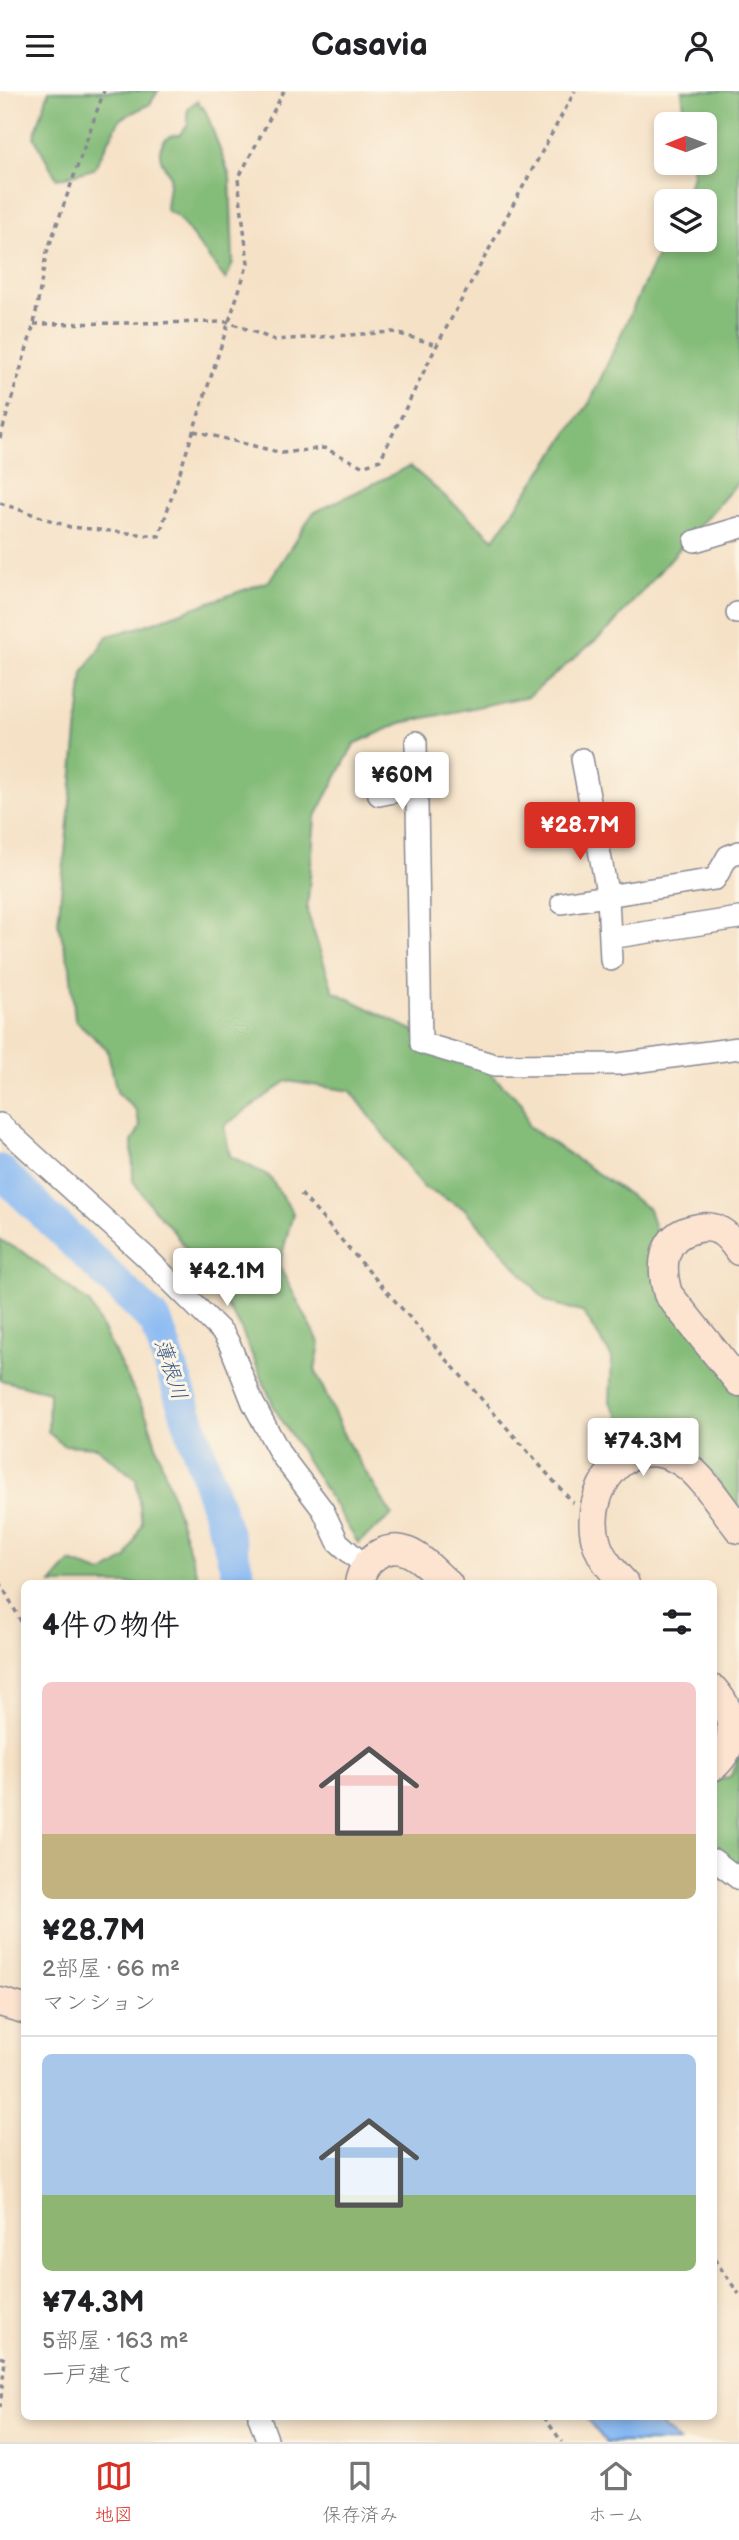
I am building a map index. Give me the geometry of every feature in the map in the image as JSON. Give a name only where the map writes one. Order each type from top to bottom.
[{"type":"street","points":[[695,541],[739,528]]},
{"type":"street","points":[[416,742],[421,1043],[495,1065],[619,1064],[739,1048]]},
{"type":"street","points":[[582,759],[608,897],[611,960]]},
{"type":"street","points":[[379,795],[418,787]]},
{"type":"street","points":[[562,903],[715,879],[728,856],[739,852]]},
{"type":"street","points":[[610,938],[739,918]]},
{"type":"street","points":[[0,1125],[146,1257],[223,1333],[253,1403],[281,1455],[323,1510],[338,1542],[362,1575],[381,1553],[403,1551],[411,1553],[443,1580]]},
{"type":"street","points":[[739,1251],[721,1231],[706,1227],[691,1229],[675,1236],[667,1248],[663,1279],[668,1294],[739,1382]]},
{"type":"street","points":[[622,1580],[604,1560],[597,1545],[594,1518],[600,1491],[608,1474],[622,1461],[637,1453],[654,1451],[683,1464],[739,1529]]},
{"type":"street","points":[[717,1694],[731,1715],[733,1731],[730,1746],[717,1763]]},
{"type":"street","points":[[717,1862],[739,1879]]},
{"type":"street","points":[[0,2002],[21,2008]]},
{"type":"street","points":[[260,2420],[268,2442]]},
{"type":"path","points":[[0,438],[34,324],[46,255],[104,91]]},
{"type":"path","points":[[0,503],[70,527],[159,536],[248,263],[238,179],[284,91]]},
{"type":"path","points":[[194,431],[282,453],[324,448],[362,466],[380,460],[437,345],[575,91]]},
{"type":"path","points":[[34,324],[228,322],[275,340],[393,332],[437,345]]},
{"type":"path","points":[[301,1194],[581,1512],[594,1518]]},
{"type":"path","points":[[0,1582],[21,1621]]},
{"type":"path","points":[[717,2263],[739,2294]]},
{"type":"path","points":[[0,2357],[5,2359],[0,2407]]},
{"type":"path","points":[[546,2420],[562,2442]]},
{"type":"green space","points":[[49,91],[158,91],[150,104],[120,119],[94,169],[57,179],[34,137]]},
{"type":"green space","points":[[682,91],[739,91],[739,481],[609,629],[529,696],[401,723],[354,744],[315,818],[307,911],[333,991],[479,1063],[522,1103],[528,1126],[649,1209],[660,1245],[655,1261],[739,1394],[739,1510],[712,1473],[687,1449],[667,1440],[633,1437],[610,1402],[612,1358],[584,1313],[546,1301],[465,1209],[423,1187],[351,1091],[287,1081],[224,1126],[230,1156],[269,1176],[293,1213],[279,1266],[320,1344],[315,1370],[346,1440],[392,1515],[358,1543],[275,1409],[239,1324],[171,1228],[133,1181],[132,1142],[140,1127],[136,1110],[117,1092],[107,1049],[75,1020],[70,967],[58,923],[83,673],[107,636],[269,581],[313,513],[410,466],[494,539],[590,402],[659,252],[717,252],[717,189],[687,189],[693,175],[718,175],[718,112],[685,112]]},
{"type":"green space","points":[[197,101],[206,112],[230,177],[233,262],[226,280],[177,216],[166,210],[170,177],[160,157],[161,147],[165,140],[179,135],[188,125],[188,111]]},
{"type":"green space","points":[[0,1240],[25,1253],[90,1304],[147,1417],[199,1580],[54,1580],[70,1562],[103,1573],[127,1558],[142,1523],[136,1479],[96,1447],[63,1445],[48,1432],[49,1392],[0,1380]]},
{"type":"green space","points":[[739,1751],[739,1865],[717,1853],[717,1781],[731,1776]]},
{"type":"water","points":[[588,2420],[656,2420],[679,2442],[606,2442]]},
{"type":"waterway","name":"薄根川","points":[[0,1171],[156,1322],[240,1580]]},
{"type":"waterway","points":[[248,2420],[256,2442]]}]
